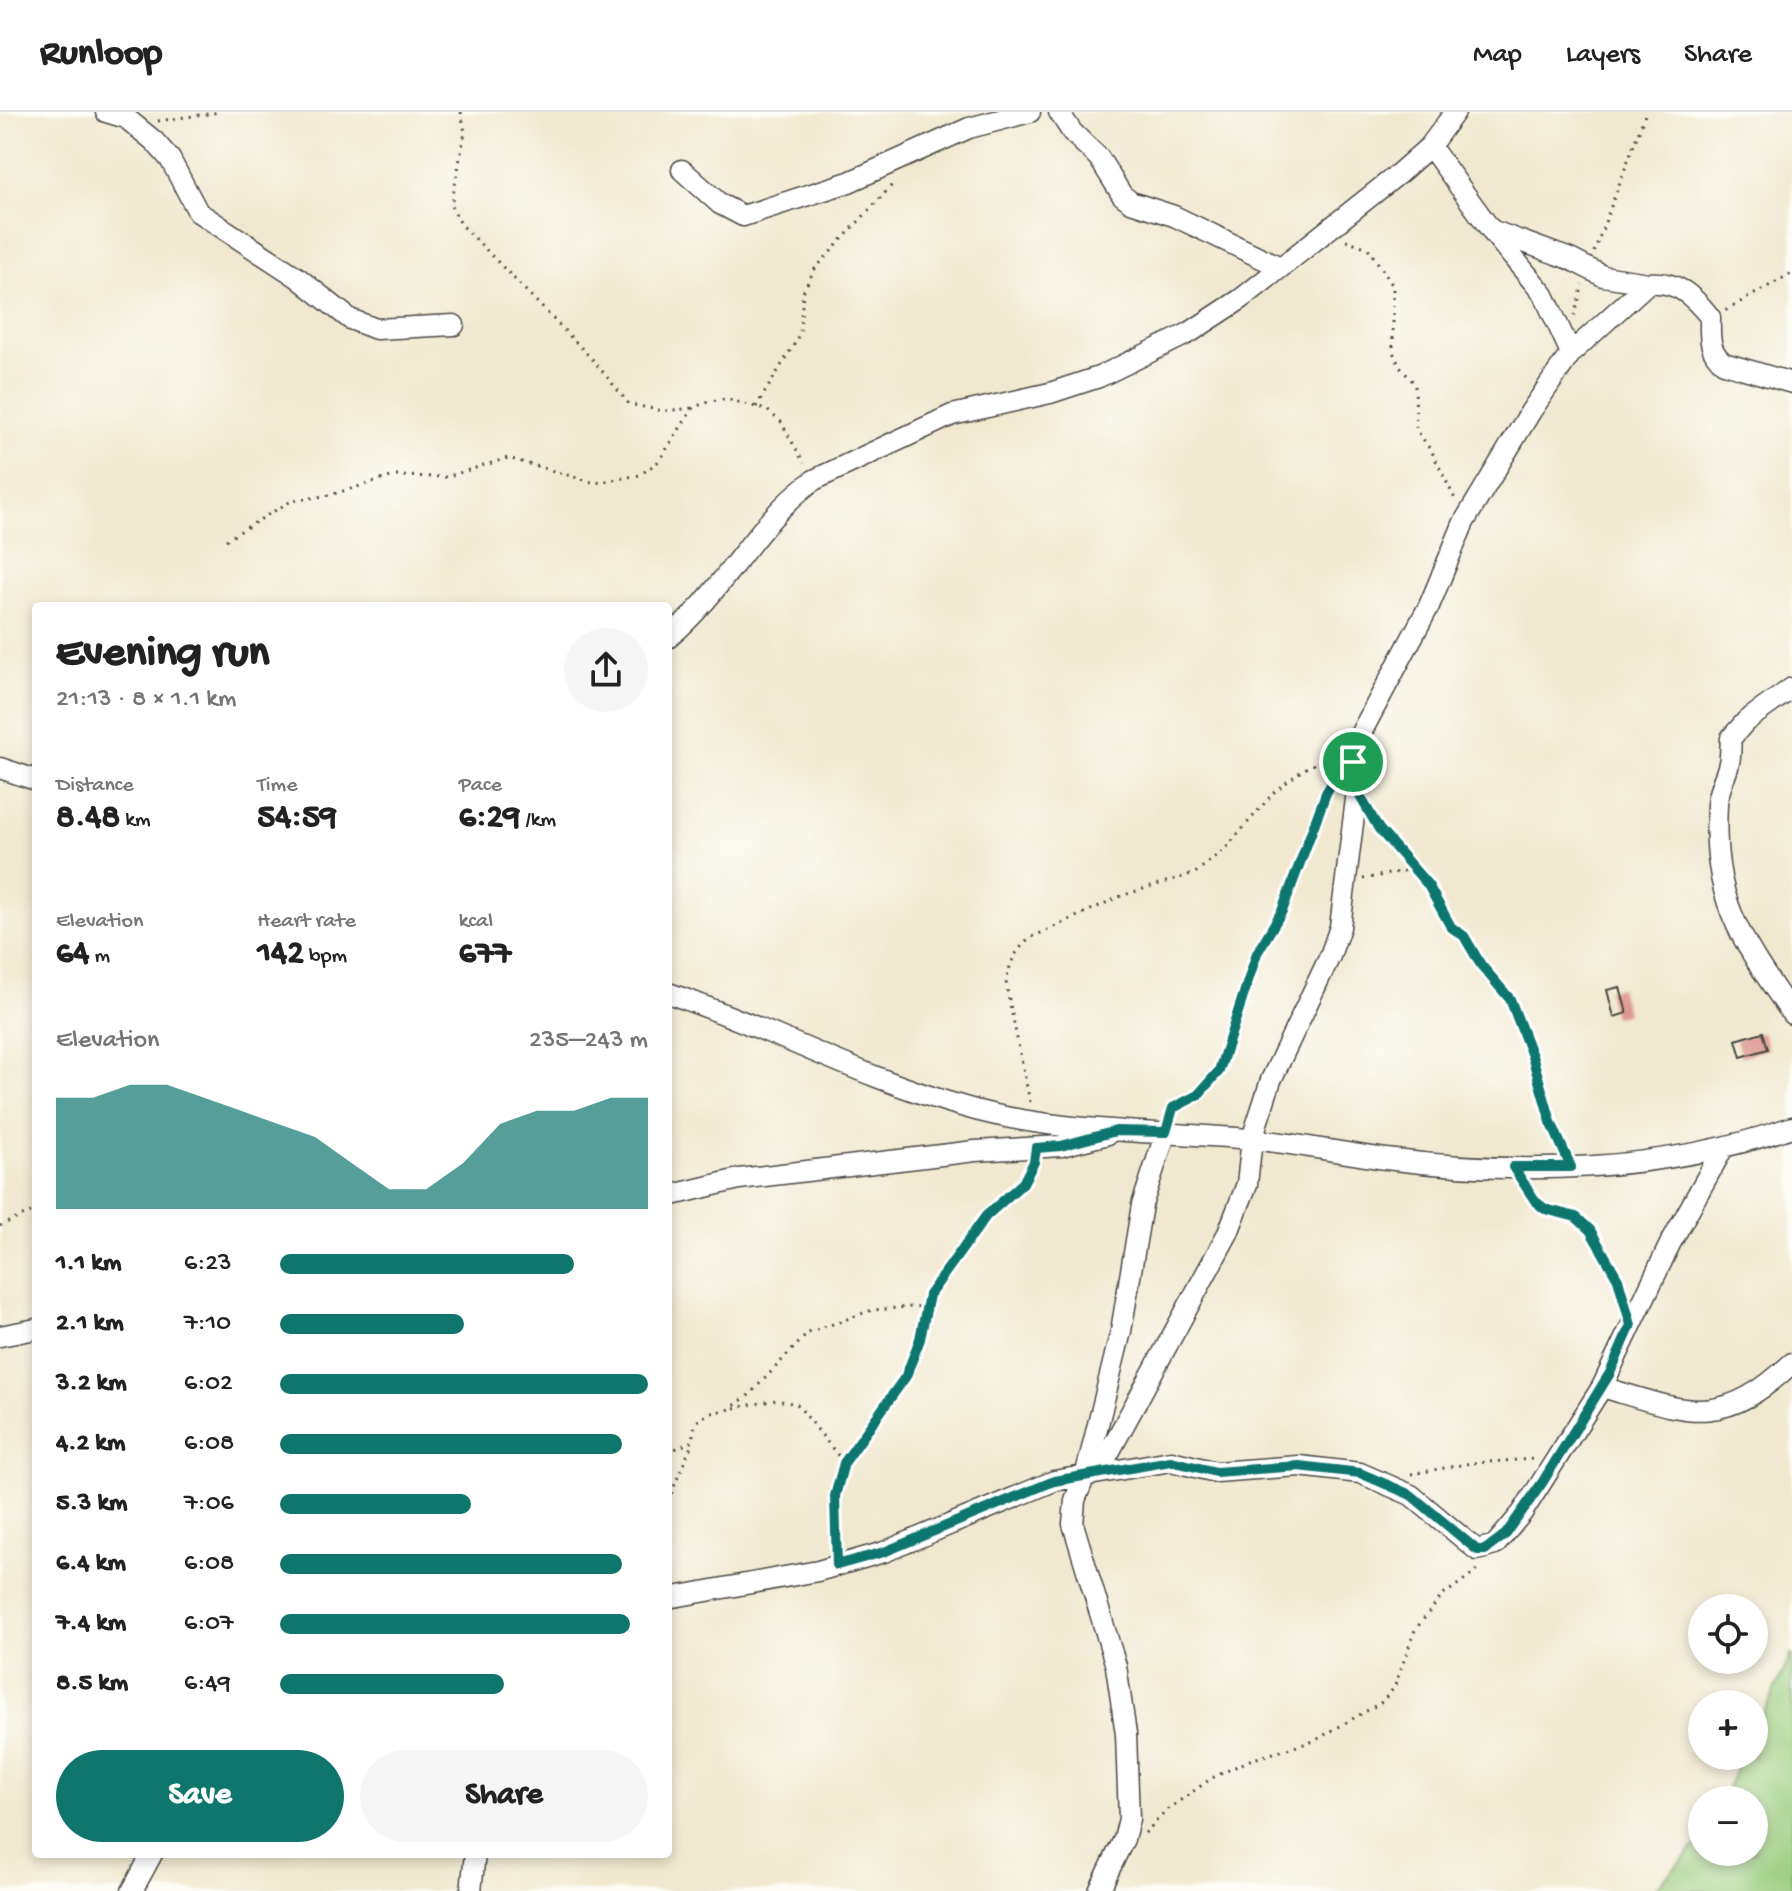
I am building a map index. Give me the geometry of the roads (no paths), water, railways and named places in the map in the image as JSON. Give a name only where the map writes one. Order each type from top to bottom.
[{"type":"street","points":[[106,112],[126,118],[170,159],[198,212],[297,277],[350,319],[376,329],[454,325]]},
{"type":"street","points":[[682,170],[720,204],[743,216],[849,182],[969,128],[1030,112]]},
{"type":"street","points":[[1059,112],[1072,132],[1099,158],[1122,195],[1186,221],[1280,267]]},
{"type":"street","points":[[672,634],[700,610],[754,540],[800,490],[814,480],[952,415],[1050,393],[1144,358],[1217,317],[1326,233],[1430,146],[1455,112]]},
{"type":"street","points":[[1430,146],[1491,230],[1544,295],[1569,346]]},
{"type":"street","points":[[1491,230],[1618,280],[1662,282],[1678,287],[1694,296],[1710,317],[1709,342],[1716,356],[1744,371],[1792,383]]},
{"type":"street","points":[[1099,1891],[1124,1839],[1130,1796],[1116,1666],[1073,1524],[1075,1500],[1228,1233],[1247,1184],[1252,1139],[1290,1034],[1330,956],[1340,927],[1357,791],[1354,753],[1429,606],[1464,522],[1569,346],[1648,283]]},
{"type":"street","points":[[1792,688],[1746,721],[1731,738],[1730,760],[1717,802],[1716,848],[1722,891],[1738,934],[1792,1014]]},
{"type":"street","points":[[0,768],[32,779]]},
{"type":"street","points":[[672,995],[895,1084],[960,1106],[1033,1122],[1116,1131],[1252,1139],[1386,1159],[1513,1167],[1571,1167],[1722,1150],[1792,1127]]},
{"type":"street","points":[[672,1195],[712,1184],[785,1173],[975,1151],[1061,1146],[1116,1131]]},
{"type":"street","points":[[1092,1472],[1121,1331],[1142,1205],[1166,1132]]},
{"type":"street","points":[[672,1597],[837,1565],[884,1552],[1054,1481],[1092,1472],[1171,1461],[1216,1472],[1299,1466],[1347,1470],[1388,1483],[1411,1495],[1477,1550],[1485,1550],[1495,1545],[1514,1524],[1602,1387],[1681,1222],[1722,1150]]},
{"type":"street","points":[[0,1336],[32,1330]]},
{"type":"street","points":[[1602,1387],[1678,1410],[1707,1412],[1752,1394],[1792,1363]]},
{"type":"street","points":[[132,1891],[150,1858]]},
{"type":"street","points":[[471,1891],[475,1858]]}]
